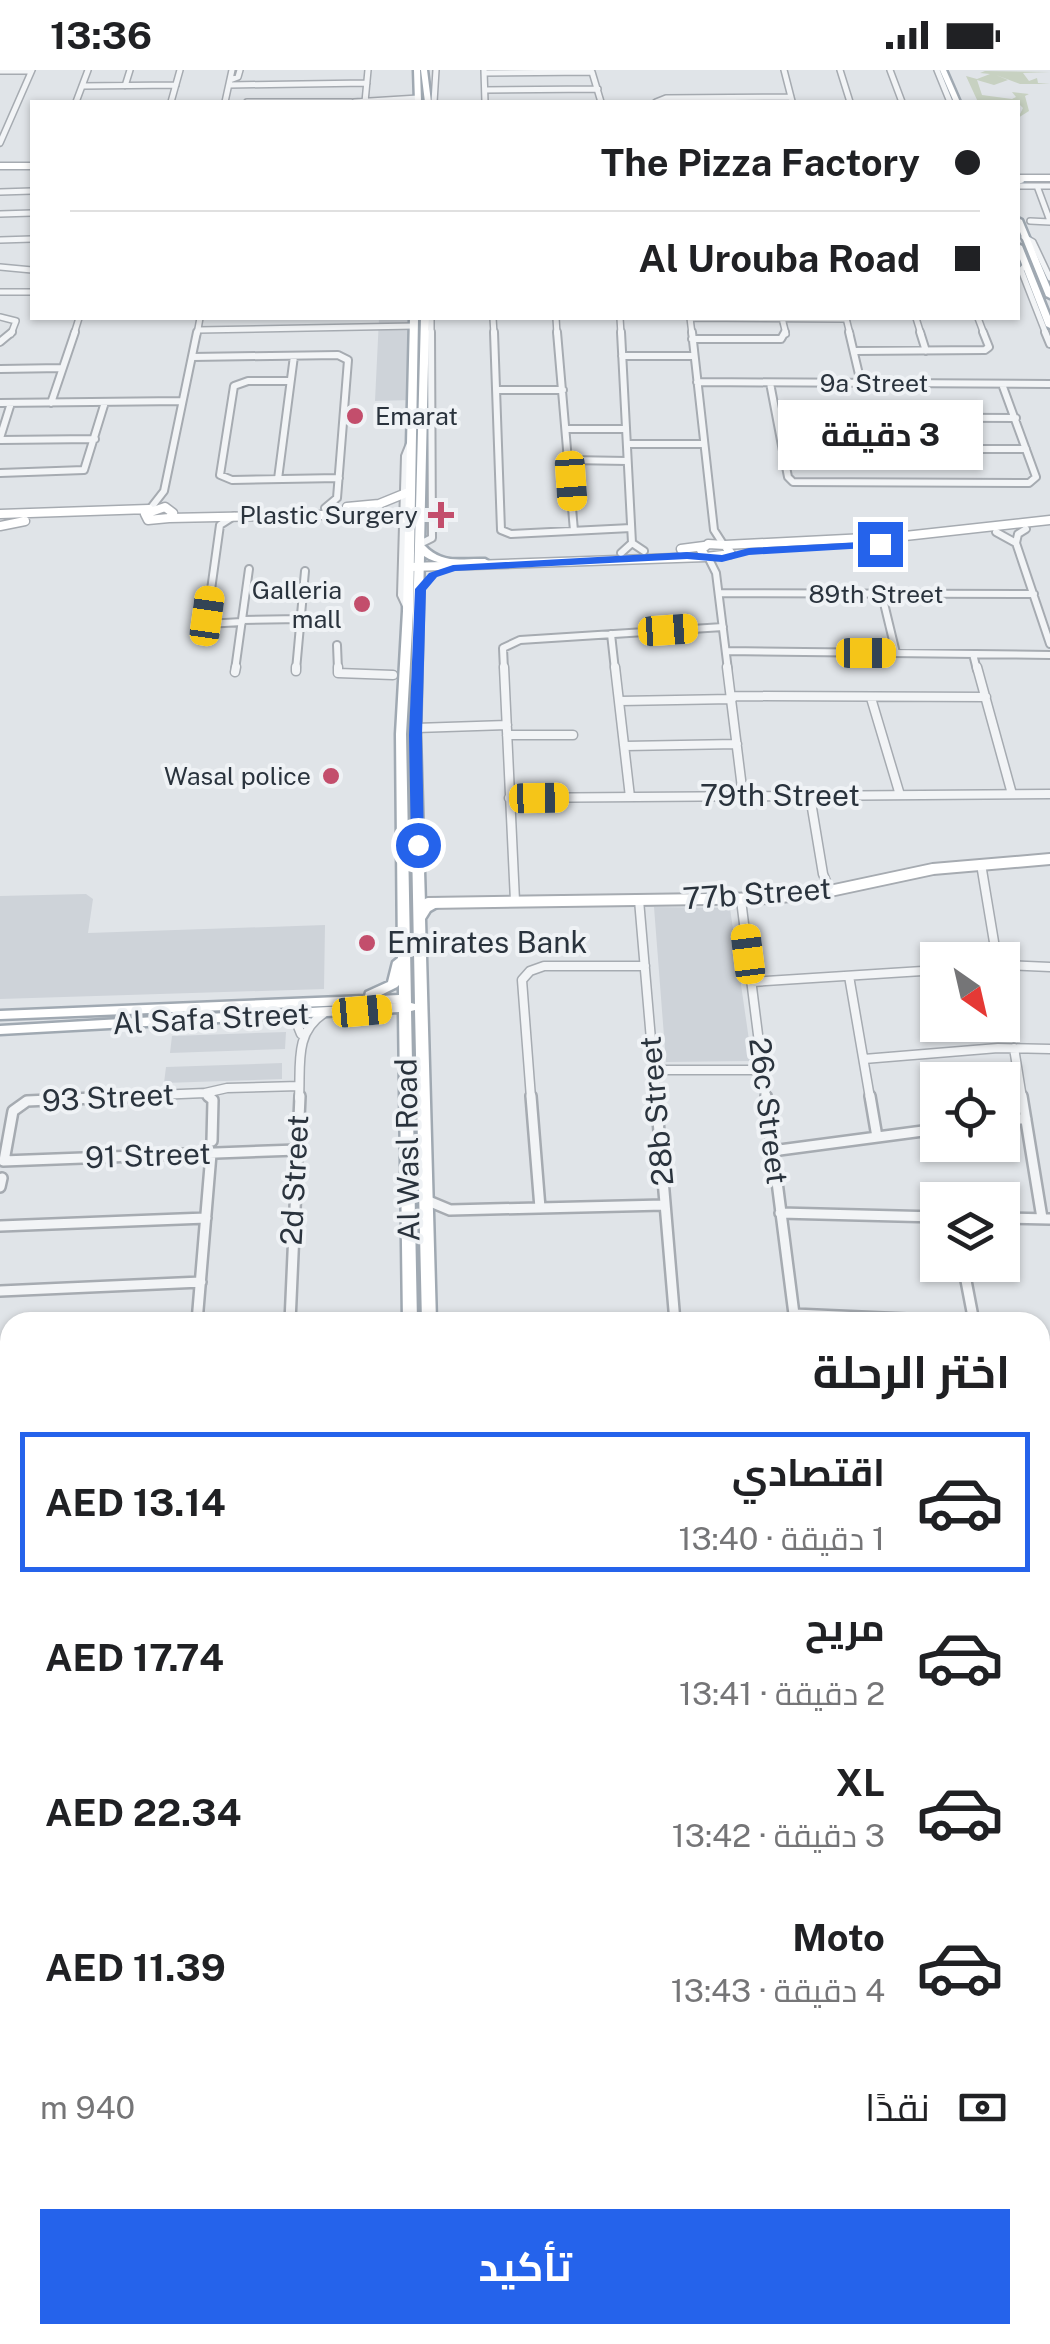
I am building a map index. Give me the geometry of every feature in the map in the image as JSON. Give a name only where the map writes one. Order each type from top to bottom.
[{"type":"main road","points":[[427,70],[431,100]]},
{"type":"main road","points":[[418,100],[427,70]]},
{"type":"main road","points":[[940,70],[953,100]]},
{"type":"main road","points":[[954,70],[965,100]]},
{"type":"main road","points":[[1020,226],[1050,296]]},
{"type":"main road","points":[[1020,251],[1050,326]]},
{"type":"main road","name":"Al Wasl Road","points":[[427,320],[414,356],[427,409],[422,545],[408,611],[401,743],[404,948],[412,1003],[415,1082],[422,1097],[429,1312]]},
{"type":"main road","name":"Al Wasl Road","points":[[413,1312],[406,1036],[419,918],[416,723],[420,589],[415,568],[411,441],[414,326]]},
{"type":"main road","points":[[402,389],[412,396]]},
{"type":"main road","points":[[422,545],[436,560],[485,562]]},
{"type":"main road","points":[[420,589],[433,575],[453,568]]},
{"type":"main road","points":[[406,648],[410,660],[408,725],[416,723]]},
{"type":"main road","points":[[401,743],[409,747],[410,817],[418,832]]},
{"type":"main road","points":[[419,918],[425,909],[438,903]]},
{"type":"main road","points":[[331,1010],[388,988],[395,980],[404,948]]},
{"type":"main road","name":"Al Safa Street","points":[[0,1030],[280,1015],[412,1003]]},
{"type":"main road","points":[[331,1010],[389,1016],[399,1022],[406,1036]]},
{"type":"main road","name":"Al Safa Street","points":[[0,1016],[331,1010]]},
{"type":"street","points":[[0,71],[34,70],[0,143]]},
{"type":"street","points":[[77,100],[88,70]]},
{"type":"street","points":[[125,86],[130,70]]},
{"type":"street","points":[[172,100],[180,70]]},
{"type":"street","points":[[226,100],[232,70]]},
{"type":"street","points":[[230,82],[240,70]]},
{"type":"street","points":[[266,84],[268,70]]},
{"type":"street","points":[[316,84],[318,70]]},
{"type":"street","points":[[368,70],[368,100]]},
{"type":"street","points":[[427,70],[431,100]]},
{"type":"street","points":[[660,100],[792,100],[784,70]]},
{"type":"street","points":[[840,70],[849,100]]},
{"type":"street","points":[[890,70],[901,100]]},
{"type":"street","points":[[485,100],[484,71],[592,72],[600,100]]},
{"type":"street","points":[[230,82],[367,83]]},
{"type":"street","points":[[82,86],[176,85]]},
{"type":"street","points":[[485,90],[598,89]]},
{"type":"street","points":[[16,106],[30,106]]},
{"type":"street","points":[[2,167],[30,168]]},
{"type":"street","points":[[1020,180],[1050,181]]},
{"type":"street","points":[[1020,180],[1037,186],[1050,181]]},
{"type":"street","points":[[1030,221],[1050,221],[1037,186]]},
{"type":"street","points":[[0,192],[30,191]]},
{"type":"street","points":[[0,214],[30,213]]},
{"type":"street","points":[[1024,237],[1033,242],[1050,278]]},
{"type":"street","points":[[0,240],[30,240]]},
{"type":"street","points":[[1026,265],[1021,269],[1021,280],[1050,344]]},
{"type":"street","points":[[0,267],[30,271]]},
{"type":"street","points":[[0,292],[29,292]]},
{"type":"street","points":[[0,317],[16,321],[10,338],[1,341],[0,351]]},
{"type":"street","points":[[51,403],[79,320]]},
{"type":"street","points":[[149,513],[164,491],[200,320]]},
{"type":"street","points":[[344,328],[345,320]]},
{"type":"street","name":"Al Wasl Road","points":[[427,409],[428,320]]},
{"type":"street","points":[[493,320],[501,530],[511,534],[631,528]]},
{"type":"street","points":[[556,320],[574,530]]},
{"type":"street","points":[[620,320],[632,543],[622,553]]},
{"type":"street","points":[[690,320],[714,530],[731,549],[716,572]]},
{"type":"street","points":[[692,338],[783,338],[782,320]]},
{"type":"street","points":[[846,320],[861,383]]},
{"type":"street","points":[[917,320],[926,351]]},
{"type":"street","points":[[854,351],[979,351],[989,347],[979,320]]},
{"type":"street","points":[[198,330],[414,326]]},
{"type":"street","points":[[278,478],[294,356]]},
{"type":"street","points":[[622,356],[694,356]]},
{"type":"street","points":[[192,357],[344,357],[349,362],[337,498],[325,508]]},
{"type":"street","points":[[0,369],[62,368]]},
{"type":"street","points":[[290,381],[248,381],[234,386],[220,473],[224,478],[339,478]]},
{"type":"street","name":"9a Street","points":[[698,382],[1050,384]]},
{"type":"street","points":[[770,382],[790,480],[1029,484],[1036,477],[1002,384]]},
{"type":"street","points":[[496,390],[563,390]]},
{"type":"street","points":[[0,472],[82,471],[87,467],[105,402]]},
{"type":"street","points":[[0,403],[182,402]]},
{"type":"street","points":[[11,403],[0,439],[95,439]]},
{"type":"street","points":[[777,417],[1016,418]]},
{"type":"street","points":[[566,429],[626,429]]},
{"type":"street","points":[[408,611],[401,595],[405,456],[411,441]]},
{"type":"street","points":[[627,444],[704,444]]},
{"type":"street","points":[[783,449],[1026,450]]},
{"type":"street","points":[[569,460],[627,461]]},
{"type":"street","points":[[164,491],[169,512]]},
{"type":"street","points":[[0,518],[169,512],[234,516],[372,510],[406,493]]},
{"type":"street","points":[[337,498],[354,507]]},
{"type":"street","points":[[0,518],[354,507],[404,522]]},
{"type":"street","points":[[209,516],[220,525]]},
{"type":"street","points":[[234,516],[220,525],[206,624],[301,619]]},
{"type":"street","points":[[415,568],[1050,523]]},
{"type":"street","points":[[415,568],[728,557],[996,532],[1050,523]]},
{"type":"street","points":[[1016,543],[1018,534],[1026,528]]},
{"type":"street","points":[[714,530],[701,552],[716,572],[743,796]]},
{"type":"street","points":[[996,532],[1010,536],[1016,543],[1050,644]]},
{"type":"street","points":[[632,543],[644,552]]},
{"type":"street","points":[[236,672],[249,569]]},
{"type":"street","points":[[296,671],[305,571]]},
{"type":"street","name":"89th Street","points":[[718,593],[1034,594]]},
{"type":"street","points":[[882,594],[896,653]]},
{"type":"street","points":[[516,901],[503,648],[520,640],[723,627]]},
{"type":"street","points":[[611,634],[630,797]]},
{"type":"street","points":[[338,644],[338,673],[393,674]]},
{"type":"street","points":[[726,651],[1050,655]]},
{"type":"street","points":[[973,654],[1012,794]]},
{"type":"street","points":[[620,700],[986,697]]},
{"type":"street","points":[[871,698],[900,795]]},
{"type":"street","points":[[416,723],[506,725]]},
{"type":"street","points":[[507,735],[572,735]]},
{"type":"street","points":[[625,746],[737,744]]},
{"type":"street","name":"79th Street","points":[[509,798],[1050,794]]},
{"type":"street","points":[[810,796],[823,874],[830,892]]},
{"type":"street","name":"77b Street","points":[[418,904],[741,900],[830,892],[907,873],[1050,859]]},
{"type":"street","points":[[981,864],[994,942]]},
{"type":"street","name":"77b Street","points":[[418,888],[433,899],[460,902]]},
{"type":"street","name":"28b Street","points":[[639,900],[674,1312]]},
{"type":"street","name":"26c Street","points":[[741,900],[794,1312]]},
{"type":"street","points":[[540,1208],[522,980],[530,971],[544,966],[645,966]]},
{"type":"street","points":[[1020,966],[1050,966]]},
{"type":"street","points":[[752,982],[920,971]]},
{"type":"street","points":[[848,976],[877,1137]]},
{"type":"street","points":[[302,1037],[306,1025],[331,1010]]},
{"type":"street","points":[[280,1015],[297,1024],[302,1037]]},
{"type":"street","name":"2d Street","points":[[290,1312],[302,1037]]},
{"type":"street","points":[[1014,1048],[1046,1218],[1020,1218]]},
{"type":"street","points":[[864,1059],[1050,1049]]},
{"type":"street","points":[[654,1070],[762,1070]]},
{"type":"street","points":[[205,1094],[228,1088],[300,1086]]},
{"type":"street","name":"93 Street","points":[[2,1161],[13,1110],[22,1102],[205,1094],[213,1100],[212,1141]]},
{"type":"street","points":[[1020,1119],[1026,1119]]},
{"type":"street","points":[[772,1151],[920,1131]]},
{"type":"street","name":"91 Street","points":[[2,1161],[296,1150]]},
{"type":"street","points":[[198,1312],[211,1154]]},
{"type":"street","points":[[426,1200],[450,1210],[664,1206]]},
{"type":"street","points":[[427,1222],[450,1210]]},
{"type":"street","points":[[780,1213],[920,1217]]},
{"type":"street","points":[[0,1226],[206,1218]]},
{"type":"street","points":[[0,1291],[201,1282]]},
{"type":"street","points":[[966,1282],[972,1312]]},
{"type":"shaded area","points":[[379,320],[414,320],[412,400],[375,401]]},
{"type":"shaded area","points":[[86,894],[93,899],[88,933],[325,925],[324,989],[0,999],[0,896]]},
{"type":"shaded area","points":[[654,907],[730,908],[752,1061],[666,1062]]},
{"type":"shaded area","points":[[286,1032],[285,1049],[170,1053],[172,1036]]},
{"type":"shaded area","points":[[282,1063],[282,1079],[164,1083],[166,1067]]},
{"type":"green space","points":[[1050,72],[1023,73],[1029,81],[1037,78],[1038,83],[1050,84],[1020,84],[996,75],[1008,80],[994,85],[977,80],[982,95],[1012,99],[1016,97],[1012,92],[1029,94],[1025,96],[1029,111],[1020,117],[1020,100],[977,100],[966,76],[977,79],[990,74],[980,73]]},
{"type":"place","name":"Emarat","points":[[355,416]]},
{"type":"place","name":"Plastic Surgery","points":[[441,515]]},
{"type":"place","name":"Galleria mall","points":[[362,604]]},
{"type":"place","name":"Wasal police","points":[[331,776]]},
{"type":"place","name":"Emirates Bank","points":[[367,943]]},
{"type":"route","points":[[418,845],[420,589],[428,578],[453,568],[687,556],[722,558],[749,552],[880,544]]}]
